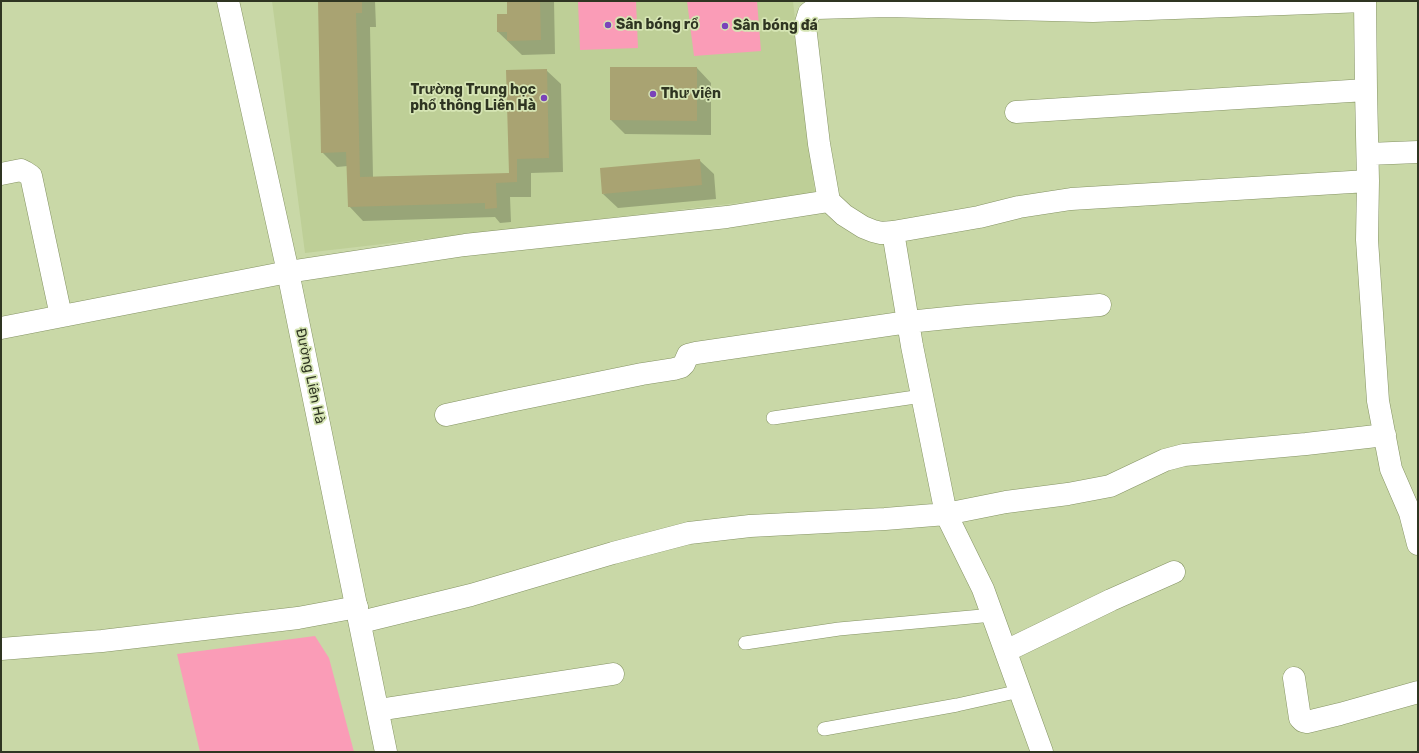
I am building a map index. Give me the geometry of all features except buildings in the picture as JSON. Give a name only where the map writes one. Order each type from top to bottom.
[{"type":"street","name":"Đường Liên Hà","points":[[228,1],[288,272],[386,752]]},
{"type":"street","points":[[1368,181],[1071,199],[1019,207],[979,217],[881,233],[863,227],[844,215],[829,201],[819,144],[806,36],[807,19],[809,13],[816,8],[887,6],[1093,11],[1365,1],[1368,154],[1368,181],[1367,240],[1378,401],[1391,469],[1410,512],[1418,544]]},
{"type":"street","points":[[1016,112],[1366,90]]},
{"type":"street","points":[[1368,154],[1418,152]]},
{"type":"street","points":[[1,174],[21,170],[31,176],[61,316]]},
{"type":"street","points":[[1,328],[288,272],[465,245],[727,217],[829,201]]},
{"type":"street","points":[[893,232],[908,322],[946,514],[984,589],[1042,752]]},
{"type":"street","points":[[446,416],[510,401],[642,374],[681,368],[688,355],[696,353],[908,322],[1100,305]]},
{"type":"street","points":[[1,649],[102,641],[298,618],[359,614],[470,595],[613,553],[689,533],[750,526],[885,519],[946,514],[1006,502],[1068,494],[1110,486],[1165,460],[1184,455],[1385,435]]},
{"type":"street","points":[[1006,651],[1111,600],[1174,572]]},
{"type":"street","points":[[378,710],[613,674]]},
{"type":"street","points":[[1294,678],[1300,718],[1307,722],[1418,692]]},
{"type":"lane","points":[[773,418],[922,396]]},
{"type":"lane","points":[[746,643],[839,629],[993,615]]},
{"type":"lane","points":[[824,730],[957,705],[1020,691]]},
{"type":"shaded area","name":"Trường Trung học phổ thông Liên Hà","points":[[272,1],[793,1],[815,194],[305,253]]},
{"type":"shaded area","name":"Sân bóng rổ","points":[[578,1],[636,1],[638,48],[580,50]]},
{"type":"shaded area","name":"Sân bóng đá","points":[[687,1],[757,1],[761,51],[694,56]]},
{"type":"shaded area","points":[[315,636],[329,658],[354,752],[200,752],[177,654]]},
{"type":"place","name":"Sân bóng rổ","points":[[608,25]]},
{"type":"place","name":"Sân bóng đá","points":[[725,26]]},
{"type":"place","name":"Thư viện","points":[[653,94]]},
{"type":"place","name":"Trường Trung học phổ thông Liên Hà","points":[[544,98]]}]
